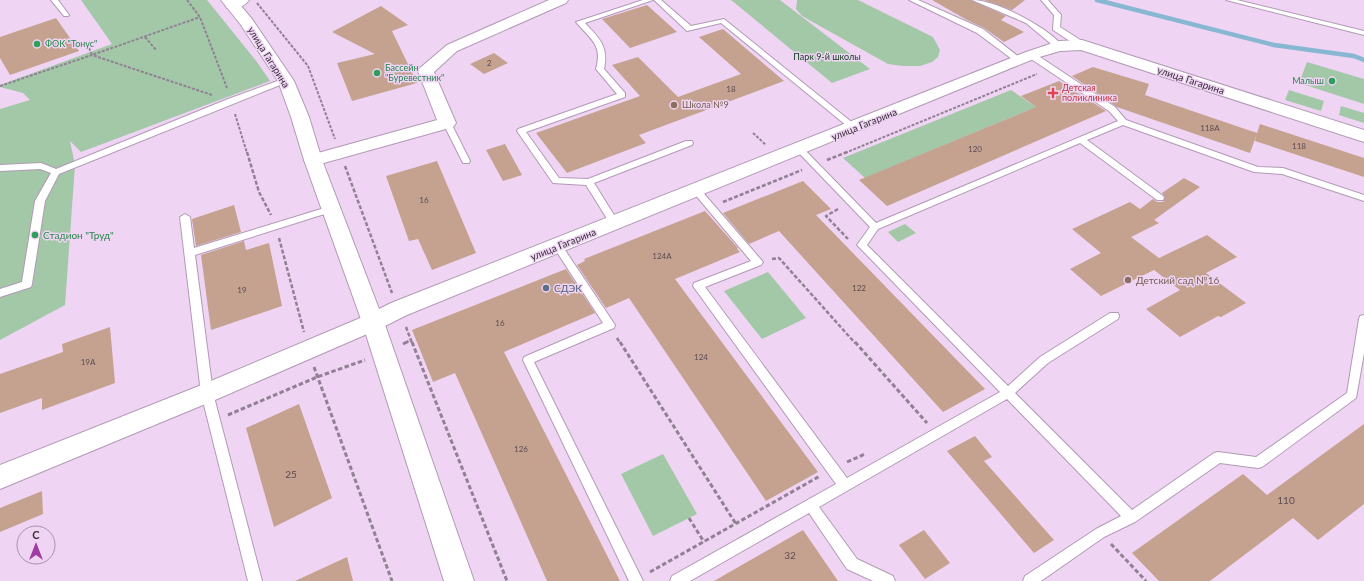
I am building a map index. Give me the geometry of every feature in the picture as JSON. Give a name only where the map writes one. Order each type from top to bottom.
[{"type":"main road","name":"улица Гагарина","points":[[234,2],[286,81],[300,117],[313,160],[373,322],[459,581]]},
{"type":"street","points":[[313,160],[447,123],[426,71],[452,48],[561,0]]},
{"type":"street","name":"улица Гагарина","points":[[373,322],[399,309],[800,150],[1025,58],[1059,46],[1082,45],[1364,136]]},
{"type":"street","points":[[0,477],[207,393],[373,322]]},
{"type":"lane","points":[[54,0],[66,15]]},
{"type":"lane","points":[[650,0],[580,22],[599,42],[603,52],[600,69],[622,95],[521,131],[556,181],[589,182],[689,143]]},
{"type":"lane","points":[[657,0],[690,29],[722,20],[854,128]]},
{"type":"lane","points":[[912,0],[980,30],[1025,58],[1051,69],[1112,109],[1123,122],[1257,170],[1283,171],[1364,198]]},
{"type":"lane","points":[[975,0],[1028,22],[1059,46]]},
{"type":"lane","points":[[1044,0],[1058,15],[1056,28],[1082,45]]},
{"type":"lane","points":[[1229,0],[1364,32]]},
{"type":"lane","points":[[0,293],[27,284],[40,201],[56,172],[231,101],[286,81]]},
{"type":"lane","points":[[1123,122],[875,227],[862,245],[1131,518]]},
{"type":"lane","points":[[447,123],[466,161]]},
{"type":"lane","points":[[1081,140],[1160,198]]},
{"type":"lane","points":[[800,150],[875,227]]},
{"type":"lane","points":[[0,168],[41,166],[56,172]]},
{"type":"lane","points":[[589,182],[614,223]]},
{"type":"lane","points":[[696,190],[758,262],[698,286],[845,486]]},
{"type":"lane","points":[[190,254],[276,225],[331,209]]},
{"type":"lane","points":[[185,217],[207,393],[256,581]]},
{"type":"lane","points":[[558,246],[610,325],[528,360],[636,581]]},
{"type":"lane","points":[[677,581],[1008,393],[1044,360],[1114,316]]},
{"type":"lane","points":[[1030,581],[1100,533],[1131,518],[1218,457],[1258,464],[1352,395],[1364,319]]},
{"type":"lane","points":[[811,505],[852,564],[888,581]]},
{"type":"path","points":[[187,0],[200,17],[231,101],[259,192],[276,225],[317,377],[392,581]]},
{"type":"path","points":[[255,0],[308,66],[399,309],[507,581]]},
{"type":"path","points":[[0,86],[200,17]]},
{"type":"path","points":[[145,37],[156,50]]},
{"type":"path","points":[[89,48],[92,55],[231,101]]},
{"type":"path","points":[[711,207],[1051,69]]},
{"type":"path","points":[[753,133],[764,144]]},
{"type":"path","points":[[801,171],[806,176]]},
{"type":"path","points":[[833,204],[838,210],[826,216],[853,244]]},
{"type":"path","points":[[758,262],[779,258],[929,425],[922,428]]},
{"type":"path","points":[[610,325],[736,524]]},
{"type":"path","points":[[214,421],[317,377]]},
{"type":"path","points":[[636,581],[832,469],[867,453]]},
{"type":"path","points":[[689,518],[704,542]]},
{"type":"path","points":[[1100,533],[1146,581]]},
{"type":"green space","points":[[81,0],[207,0],[257,62],[270,81],[81,152],[70,141],[75,165],[65,305],[0,340],[0,109],[30,100],[23,93],[0,87],[0,85],[112,44]]},
{"type":"green space","name":"Парк 9-й школы","points":[[731,0],[780,0],[870,69],[832,83]]},
{"type":"green space","points":[[797,0],[858,0],[933,37],[940,50],[938,57],[932,62],[920,66],[888,64],[802,16],[796,9]]},
{"type":"green space","name":"Малыш","points":[[1307,62],[1364,79],[1364,104],[1299,83]]},
{"type":"green space","points":[[1011,90],[1036,107],[865,178],[843,158]]},
{"type":"green space","points":[[1289,90],[1324,101],[1321,111],[1285,100]]},
{"type":"green space","points":[[1341,106],[1364,113],[1364,123],[1339,115]]},
{"type":"green space","points":[[905,224],[916,233],[898,242],[888,232]]},
{"type":"green space","points":[[768,272],[806,318],[762,339],[724,291]]},
{"type":"green space","points":[[663,454],[697,514],[653,536],[621,474]]},
{"type":"building","points":[[932,0],[971,0],[1006,16],[1001,20],[1024,32],[1004,42],[984,28]]},
{"type":"building","points":[[984,0],[1025,0],[1012,10]]},
{"type":"building","points":[[647,5],[677,32],[630,48],[602,19]]},
{"type":"building","points":[[381,6],[408,25],[392,31],[417,83],[352,101],[337,63],[375,54],[332,32]]},
{"type":"building","name":"ФОК \"Тонус\"","points":[[56,18],[79,51],[10,75],[0,58],[0,37]]},
{"type":"building","points":[[723,29],[784,81],[639,135],[646,143],[567,173],[536,133],[640,96],[612,65],[638,57],[678,97],[741,74],[699,37]]},
{"type":"building","points":[[494,53],[508,63],[484,74],[470,64]]},
{"type":"building","points":[[1093,67],[1149,84],[1145,95],[1257,133],[1260,124],[1364,158],[1364,177],[1255,141],[1256,136],[1250,153],[1117,107],[1072,76]]},
{"type":"building","points":[[1059,81],[1106,111],[887,206],[859,180],[1036,107],[1021,96]]},
{"type":"building","points":[[505,144],[522,175],[503,181],[486,150]]},
{"type":"building","points":[[437,161],[476,253],[432,270],[418,239],[409,241],[386,176]]},
{"type":"building","points":[[1184,178],[1200,187],[1154,220],[1159,223],[1131,237],[1159,258],[1207,235],[1237,257],[1206,273],[1246,303],[1221,317],[1218,316],[1180,337],[1146,309],[1180,290],[1154,270],[1101,296],[1070,269],[1101,253],[1072,229],[1130,202],[1140,209],[1153,199],[1157,202],[1163,202],[1165,197],[1162,193]]},
{"type":"building","points":[[803,181],[831,209],[816,215],[985,389],[943,412],[779,231],[749,244],[723,213]]},
{"type":"building","points":[[234,205],[241,232],[196,246],[192,219]]},
{"type":"building","points":[[705,211],[740,252],[675,279],[818,472],[766,501],[629,298],[606,308],[577,265],[585,261],[584,259]]},
{"type":"building","points":[[244,241],[246,250],[269,243],[282,306],[211,330],[201,255]]},
{"type":"building","points":[[566,269],[595,313],[504,352],[620,581],[547,581],[455,373],[433,382],[412,330]]},
{"type":"building","points":[[110,327],[115,383],[42,410],[42,398],[0,413],[0,374],[63,352],[62,344]]},
{"type":"building","points":[[299,404],[332,498],[274,527],[246,428]]},
{"type":"building","points":[[1364,424],[1364,504],[1318,540],[1293,518],[1210,581],[1159,581],[1132,553],[1243,474],[1267,495]]},
{"type":"building","points":[[975,436],[992,457],[984,461],[1054,540],[1034,553],[947,451]]},
{"type":"building","points":[[42,491],[43,514],[0,532],[0,508]]},
{"type":"building","points":[[803,530],[838,581],[714,581]]},
{"type":"building","points":[[924,530],[950,563],[925,579],[899,545]]},
{"type":"building","points":[[347,557],[353,581],[295,581]]},
{"type":"waterway","points":[[1097,0],[1274,45],[1354,56],[1364,60]]},
{"type":"place","name":"ФОК \"Тонус\"","points":[[37,44]]},
{"type":"place","name":"Бассейн \"Буревестник\"","points":[[377,73]]},
{"type":"place","name":"Малыш","points":[[1332,81]]},
{"type":"place","name":"Детская поликлиника","points":[[1053,93]]},
{"type":"place","name":"Школа №9","points":[[674,105]]},
{"type":"place","name":"Стадион \"Труд\"","points":[[35,235]]},
{"type":"place","name":"Детский сад №16","points":[[1128,280]]},
{"type":"place","name":"СДЭК","points":[[546,288]]}]
